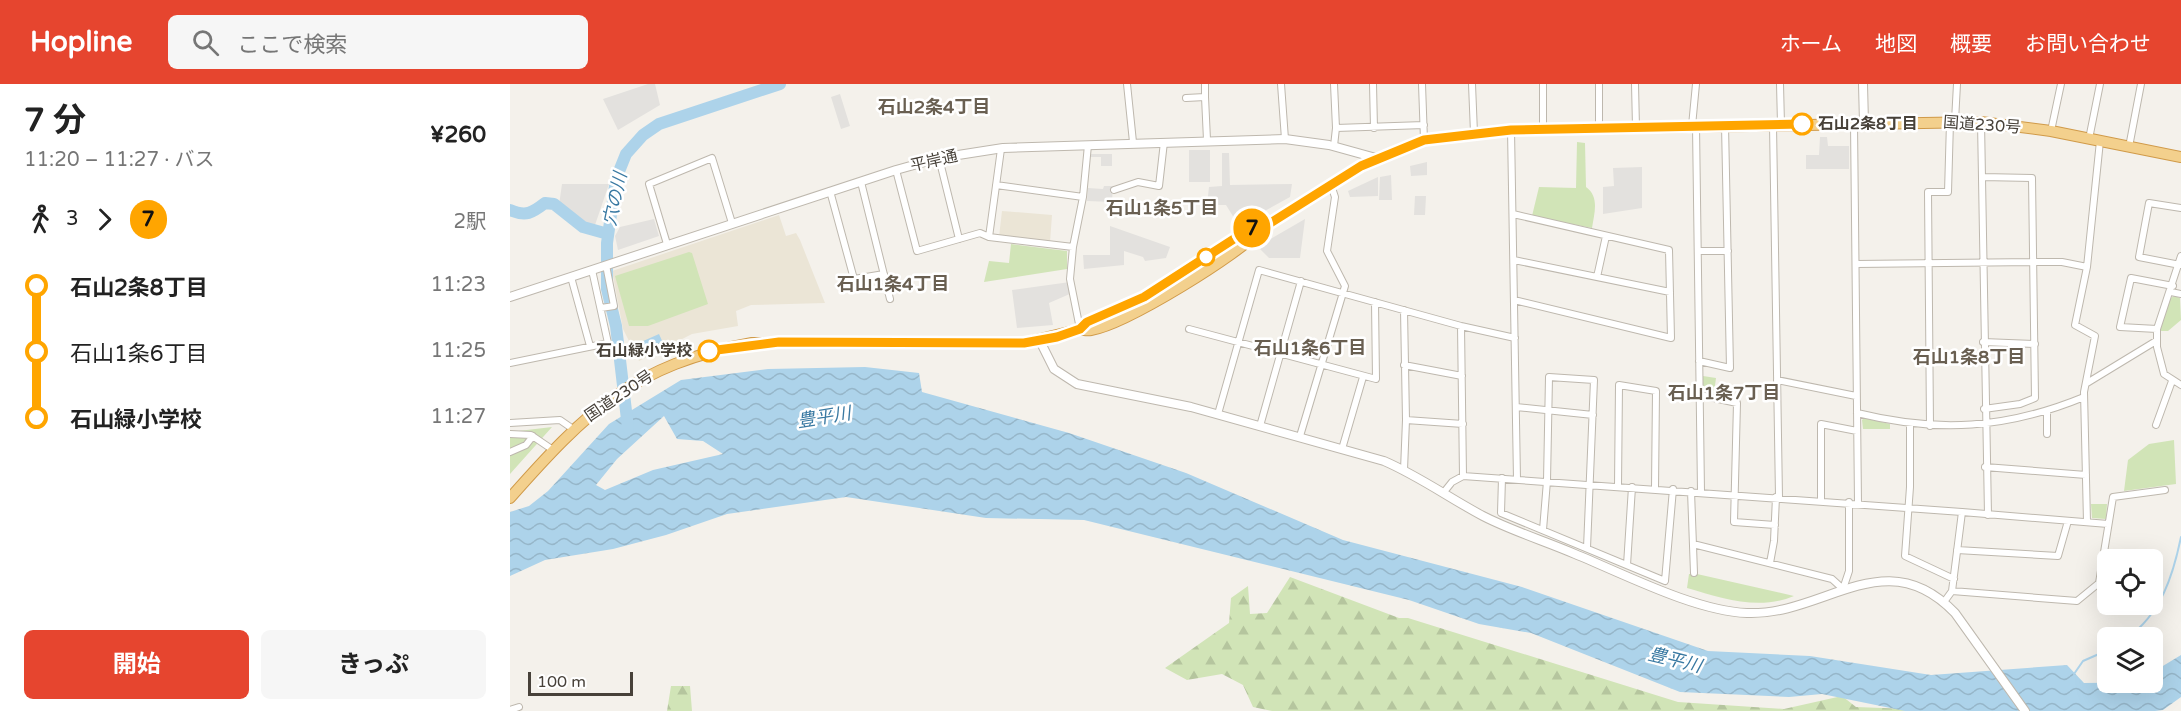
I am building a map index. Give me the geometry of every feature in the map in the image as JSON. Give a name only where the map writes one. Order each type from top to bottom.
[{"type":"highway","name":"国道230号","points":[[510,498],[573,429],[609,399],[665,366],[709,351],[752,343],[1024,343],[1057,337],[1080,329],[1090,331],[1150,303],[1246,243],[1264,227],[1331,184],[1376,158],[1424,140],[1511,130],[1952,121],[1981,122],[2050,131],[2181,157]]},
{"type":"street","points":[[1127,84],[1133,142]]},
{"type":"street","points":[[1205,84],[1207,140]]},
{"type":"street","points":[[1281,84],[1285,139]]},
{"type":"street","points":[[1334,84],[1336,128],[1334,146]]},
{"type":"street","points":[[1373,84],[1374,128]]},
{"type":"street","points":[[1422,84],[1424,140]]},
{"type":"street","points":[[1472,84],[1473,133]]},
{"type":"street","points":[[1543,84],[1543,129]]},
{"type":"street","points":[[1599,84],[1599,128]]},
{"type":"street","points":[[1635,84],[1636,127]]},
{"type":"street","points":[[1696,84],[1694,126],[1701,491]]},
{"type":"street","points":[[1770,563],[1778,497],[1777,125],[1780,84]]},
{"type":"street","points":[[1858,503],[1856,264],[1859,123],[1863,84]]},
{"type":"street","points":[[1930,426],[1928,192],[1948,192],[1952,121],[1958,84]]},
{"type":"street","points":[[2050,131],[2061,84]]},
{"type":"street","points":[[2086,522],[2084,397],[2095,336],[2076,325],[2087,267],[2094,140],[2100,84]]},
{"type":"street","points":[[2129,147],[2140,84]]},
{"type":"street","points":[[1186,98],[1205,97]]},
{"type":"street","points":[[1981,122],[1984,424],[1988,515]]},
{"type":"street","points":[[1336,128],[1424,125]]},
{"type":"street","points":[[1699,361],[1730,368],[1725,125]]},
{"type":"street","points":[[1511,130],[1517,479]]},
{"type":"street","name":"平岸通","points":[[510,297],[896,170],[939,158],[1001,148],[1133,142],[1285,139],[1334,146],[1376,158]]},
{"type":"street","points":[[1114,190],[1138,182],[1159,186],[1164,142]]},
{"type":"street","points":[[1080,329],[1070,279],[1073,247],[1083,197],[1088,145]]},
{"type":"street","points":[[989,237],[1001,148]]},
{"type":"street","points":[[668,244],[649,184],[712,158],[732,223]]},
{"type":"street","points":[[939,158],[959,239]]},
{"type":"street","points":[[896,170],[917,250],[980,233],[989,237],[1073,247]]},
{"type":"street","points":[[1982,177],[2032,178],[2035,344],[2035,398],[2020,404],[1984,409]]},
{"type":"street","points":[[861,182],[890,299]]},
{"type":"street","points":[[1300,436],[1345,286],[1327,251],[1335,197],[1331,184]]},
{"type":"street","points":[[996,185],[1083,197]]},
{"type":"street","points":[[830,191],[854,279],[885,274]]},
{"type":"street","points":[[2180,265],[2139,257],[2149,203],[2181,208]]},
{"type":"street","points":[[1513,214],[1669,250],[1671,338],[1514,300]]},
{"type":"street","points":[[1597,277],[1606,236]]},
{"type":"street","points":[[1698,251],[1728,251]]},
{"type":"street","points":[[2181,256],[2180,265],[2157,329],[2157,341],[2164,374],[2181,385]]},
{"type":"street","points":[[1514,260],[1670,292]]},
{"type":"street","points":[[1856,264],[2062,262],[2087,267]]},
{"type":"street","points":[[601,308],[614,306],[609,264]]},
{"type":"street","points":[[510,363],[608,343],[594,269]]},
{"type":"street","points":[[1218,414],[1260,270],[1461,326],[1515,338]]},
{"type":"street","points":[[571,277],[590,346]]},
{"type":"street","points":[[2157,329],[2120,327],[2131,278],[2172,289],[2181,294]]},
{"type":"street","points":[[1260,426],[1301,281]]},
{"type":"street","points":[[1189,329],[1376,379],[1375,302]]},
{"type":"street","points":[[1404,310],[1406,420],[1404,470]]},
{"type":"street","points":[[1461,326],[1463,476]]},
{"type":"street","points":[[1039,339],[1054,369],[1077,384],[1218,414],[1300,436],[1404,470],[1484,516],[1653,585],[1722,610],[1768,612],[1805,605],[1860,583],[1893,580],[1905,582],[1944,602],[1968,628],[2025,711]]},
{"type":"street","points":[[2087,383],[2157,341]]},
{"type":"street","points":[[1983,342],[2035,344]]},
{"type":"street","points":[[1404,365],[1462,376]]},
{"type":"street","points":[[1543,530],[1547,481],[1549,376],[1594,380],[1592,484],[1587,548]]},
{"type":"street","points":[[1342,449],[1363,377]]},
{"type":"street","points":[[1778,380],[1856,396]]},
{"type":"street","points":[[2156,424],[2172,381]]},
{"type":"street","points":[[1618,486],[1618,385],[1656,391],[1655,488]]},
{"type":"street","points":[[1700,395],[1737,403],[1734,522],[1775,525]]},
{"type":"street","points":[[1857,413],[1930,426],[1984,424],[2047,412],[2084,397]]},
{"type":"street","points":[[1516,407],[1593,415]]},
{"type":"street","points":[[2047,412],[2047,434]]},
{"type":"street","points":[[510,423],[560,420],[573,429]]},
{"type":"street","points":[[1406,420],[1463,424]]},
{"type":"street","points":[[1821,500],[1821,424],[1857,431]]},
{"type":"street","points":[[1910,424],[1909,508],[1905,556],[1954,579]]},
{"type":"street","points":[[510,434],[533,436],[550,453]]},
{"type":"street","points":[[510,452],[526,446],[533,436]]},
{"type":"street","points":[[1985,467],[2086,475]]},
{"type":"street","points":[[1444,492],[1452,482],[1463,476],[1849,502],[2108,524]]},
{"type":"street","points":[[1502,478],[1501,513],[1665,581],[1673,489]]},
{"type":"street","points":[[1628,565],[1632,487]]},
{"type":"street","points":[[1952,591],[2078,601],[2099,583],[2113,497],[2165,490]]},
{"type":"street","points":[[1691,491],[1694,573]]},
{"type":"street","points":[[1843,589],[1849,571],[1849,502]]},
{"type":"street","points":[[1944,602],[1952,591],[1962,512]]},
{"type":"street","points":[[1957,550],[2058,556],[2068,521]]},
{"type":"street","points":[[1693,544],[1832,579],[1843,589]]},
{"type":"street","points":[[510,710],[519,707]]},
{"type":"shaded area","points":[[648,84],[655,84],[660,105],[618,130],[603,99]]},
{"type":"shaded area","points":[[840,94],[850,126],[841,129],[831,97]]},
{"type":"shaded area","points":[[1820,137],[1827,137],[1828,146],[1849,146],[1849,169],[1806,169],[1806,155],[1819,155]]},
{"type":"shaded area","points":[[1189,150],[1210,150],[1210,182],[1189,182]]},
{"type":"shaded area","points":[[1222,153],[1229,153],[1230,185],[1292,184],[1290,197],[1250,219],[1247,214],[1236,221],[1226,205],[1207,205],[1209,187],[1222,186]]},
{"type":"shaded area","points":[[1090,154],[1112,154],[1112,166],[1101,166],[1101,157],[1090,157]]},
{"type":"shaded area","points":[[1427,162],[1427,175],[1411,176],[1410,166]]},
{"type":"shaded area","points":[[1642,167],[1642,208],[1603,214],[1603,187],[1614,186],[1613,168]]},
{"type":"shaded area","points":[[1391,175],[1392,200],[1379,200],[1380,177]]},
{"type":"shaded area","points":[[1378,177],[1378,196],[1350,197],[1348,191]]},
{"type":"shaded area","points":[[562,184],[609,184],[595,225],[574,219],[559,205]]},
{"type":"shaded area","points":[[1104,186],[1113,186],[1112,202],[1087,201],[1088,188],[1103,189]]},
{"type":"shaded area","points":[[1415,196],[1426,196],[1425,215],[1414,215]]},
{"type":"shaded area","points":[[1002,211],[1052,215],[1050,242],[999,237]]},
{"type":"shaded area","points":[[779,215],[786,236],[796,233],[800,240],[825,303],[751,305],[736,311],[738,326],[692,334],[639,361],[623,329],[612,271]]},
{"type":"shaded area","points":[[654,219],[659,236],[618,250],[615,236],[620,227]]},
{"type":"shaded area","points":[[1305,219],[1300,258],[1269,258],[1260,249],[1265,246],[1265,242]]},
{"type":"shaded area","points":[[1110,226],[1170,247],[1166,258],[1145,261],[1143,257],[1124,251],[1124,265],[1084,269],[1083,255],[1110,255]]},
{"type":"shaded area","points":[[1070,282],[1072,293],[1049,303],[1053,325],[1017,328],[1012,290]]},
{"type":"green space","points":[[1577,142],[1585,143],[1586,187],[1595,201],[1592,228],[1532,216],[1539,187],[1576,188]]},
{"type":"green space","points":[[1011,244],[1067,251],[1067,269],[984,282],[989,261],[1009,263]]},
{"type":"green space","points":[[689,252],[692,253],[708,304],[648,326],[629,326],[615,276]]},
{"type":"green space","points":[[2174,296],[2180,298],[2181,320],[2168,331],[2160,331],[2169,299]]},
{"type":"green space","points":[[1703,376],[1716,378],[1714,393],[1703,390]]},
{"type":"green space","points":[[1864,418],[1890,424],[1890,429],[1863,429],[1862,420]]},
{"type":"green space","points":[[552,427],[510,474],[510,432]]},
{"type":"green space","points":[[2174,440],[2176,484],[2124,491],[2128,460],[2149,444]]},
{"type":"green space","points":[[2091,504],[2107,504],[2106,519],[2092,518]]},
{"type":"green space","points":[[1689,574],[1794,596],[1754,603],[1727,599],[1687,588]]},
{"type":"green space","points":[[1290,577],[1399,618],[1408,618],[1678,702],[1784,709],[1842,696],[1856,707],[1960,711],[1272,711],[1253,707],[1243,685],[1222,674],[1187,680],[1165,668],[1229,623],[1231,598],[1248,586],[1250,614],[1267,613]]},
{"type":"green space","points":[[671,686],[690,686],[692,711],[667,711]]},
{"type":"water","points":[[659,334],[664,345],[638,358],[632,346]]},
{"type":"water","name":"豊平川","points":[[865,367],[919,373],[922,392],[1069,433],[1186,473],[1343,540],[1522,587],[1708,651],[1810,656],[1931,675],[2067,665],[2084,683],[2097,683],[2097,693],[2163,693],[2163,666],[2181,655],[2181,697],[2163,710],[2155,711],[1905,711],[1822,694],[1789,697],[1680,692],[1531,633],[1479,624],[1409,600],[1084,520],[986,518],[846,497],[727,514],[666,535],[613,549],[545,560],[510,576],[510,512],[529,506],[548,491],[609,424],[681,380],[768,369]],"holes":[[[664,416],[677,439],[703,441],[723,454],[653,470],[605,490],[596,485],[617,459]]]},
{"type":"waterway","name":"穴の川","points":[[628,428],[616,326],[607,289],[607,243],[616,179],[626,154],[643,135],[659,124],[780,84]]},
{"type":"waterway","name":"穴の川","points":[[510,210],[525,213],[545,203],[554,204],[583,227],[608,234]]},
{"type":"waterway","points":[[2140,627],[2149,618],[2164,593],[2181,537]]},
{"type":"waterway","points":[[2074,674],[2083,661],[2097,655]]},
{"type":"bus line","name":"7","points":[[709,351],[752,343],[1024,343],[1057,337],[1080,329],[1087,322],[1144,297],[1254,226],[1264,227],[1361,166],[1424,140],[1511,130],[1802,124]]},
{"type":"place","name":"石山2条8丁目","points":[[1802,124]]},
{"type":"place","name":"石山緑小学校","points":[[709,351]]},
{"type":"district","name":"石山2条4丁目","points":[[934,107]]},
{"type":"district","name":"石山1条5丁目","points":[[1162,208]]},
{"type":"district","name":"石山1条4丁目","points":[[893,284]]},
{"type":"district","name":"石山1条6丁目","points":[[1310,348]]},
{"type":"district","name":"石山1条8丁目","points":[[1969,357]]},
{"type":"district","name":"石山1条7丁目","points":[[1724,393]]}]
